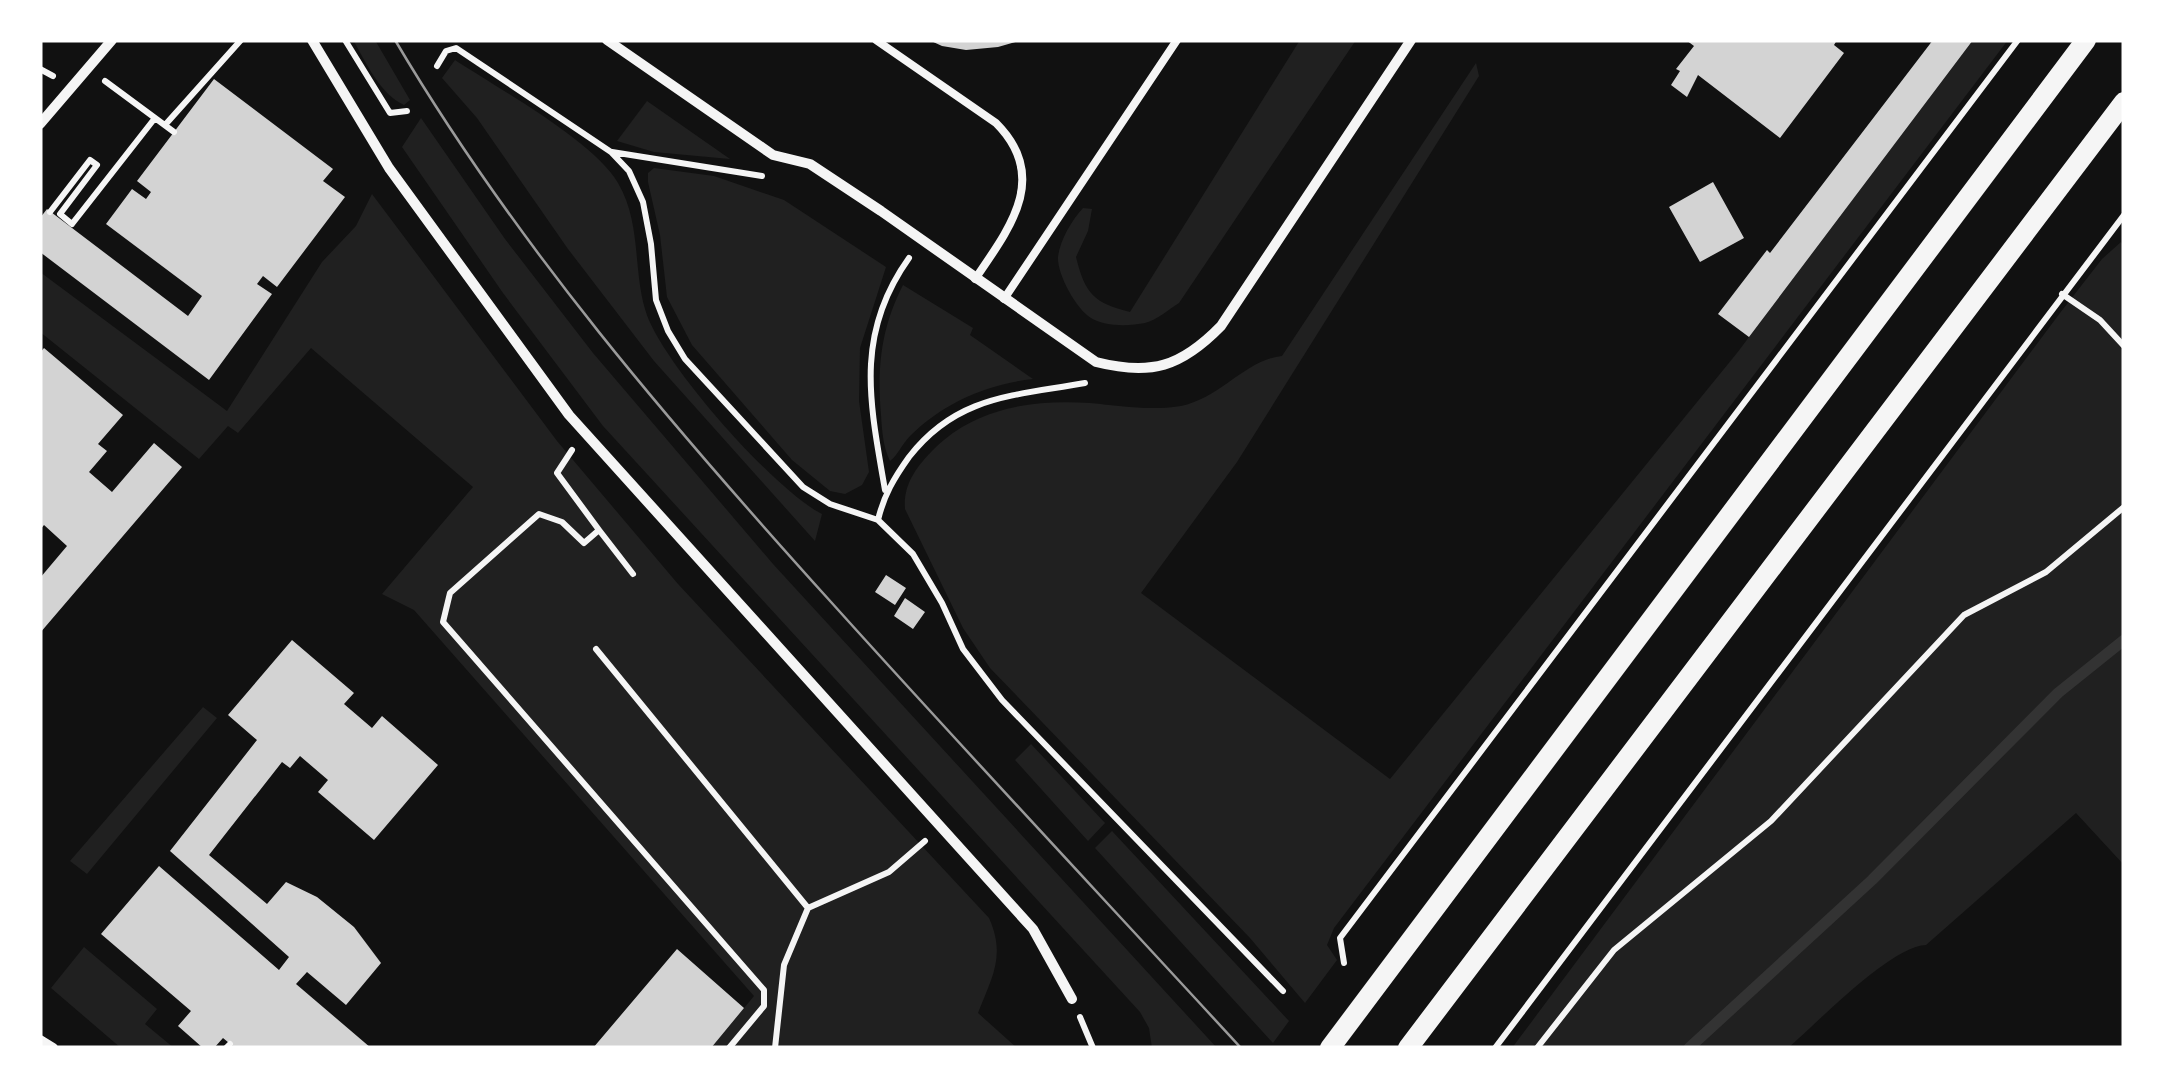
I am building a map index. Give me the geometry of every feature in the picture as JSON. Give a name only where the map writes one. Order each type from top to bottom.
[{"type":"main road","points":[[1330,1048],[2086,40]]},
{"type":"main road","points":[[1408,1048],[2124,102]]},
{"type":"street","points":[[40,124],[112,40]]},
{"type":"street","points":[[312,40],[390,168],[584,432],[1033,929],[1072,999]]},
{"type":"street","points":[[607,40],[773,155],[810,164],[1096,362],[1131,371],[1154,368],[1202,346],[1211,336],[1411,40]]},
{"type":"street","points":[[40,1040],[52,1048]]},
{"type":"lane","points":[[876,40],[1012,138],[1023,166],[1023,190],[1012,221],[975,278]]},
{"type":"lane","points":[[1004,299],[1177,40]]},
{"type":"path","points":[[165,125],[241,40]]},
{"type":"path","points":[[345,40],[390,113],[407,112]]},
{"type":"path","points":[[1344,963],[1340,938],[2018,40]]},
{"type":"path","points":[[436,66],[446,50],[456,48],[611,152],[629,170],[652,244],[656,300],[668,331],[686,359],[803,487],[830,504],[878,520],[913,554],[962,649],[1002,700],[1282,992]]},
{"type":"path","points":[[122,94],[174,132]]},
{"type":"path","points":[[50,212],[90,160],[97,165],[60,214],[72,224],[155,118]]},
{"type":"path","points":[[611,152],[762,177],[773,155]]},
{"type":"path","points":[[1495,1048],[2124,215]]},
{"type":"path","points":[[885,492],[870,388],[871,339],[892,281],[923,239]]},
{"type":"path","points":[[2062,294],[2100,320],[2124,346]]},
{"type":"path","points":[[878,520],[885,492],[924,438],[956,413],[998,398],[1085,383],[1096,362]]},
{"type":"path","points":[[584,432],[557,473],[633,574]]},
{"type":"path","points":[[1537,1048],[1614,950],[1771,821],[1964,615],[2046,572],[2124,506]]},
{"type":"path","points":[[599,530],[584,543],[562,522],[539,514],[450,593],[443,622],[764,990],[764,1006],[729,1048]]},
{"type":"path","points":[[596,649],[808,908]]},
{"type":"path","points":[[775,1048],[784,966],[808,908],[889,872],[941,828]]},
{"type":"path","points":[[1072,999],[1094,1048]]},
{"type":"shaded area","points":[[353,40],[375,40],[410,100],[404,105],[387,93]]},
{"type":"shaded area","points":[[1300,40],[1356,40],[1179,303],[1145,323],[1110,324],[1091,318],[1064,281],[1058,257],[1067,231],[1079,213],[1083,208],[1092,209],[1088,231],[1076,257],[1083,280],[1099,300],[1130,312]]},
{"type":"shaded area","points":[[1973,40],[2008,40],[1334,928],[1327,945],[1337,960],[1305,1003],[1250,938],[990,668],[963,628],[905,509],[906,491],[917,469],[950,435],[986,415],[1047,403],[1181,406],[1208,396],[1257,364],[1282,356],[1476,63],[1479,76],[1237,462],[1141,593],[1390,779],[1737,353]]},
{"type":"shaded area","points":[[455,60],[567,133],[589,150],[618,183],[630,213],[641,293],[654,331],[695,390],[749,453],[822,514],[815,541],[654,361],[568,249],[477,118],[442,78]]},
{"type":"shaded area","points":[[647,101],[730,159],[654,152],[617,141]]},
{"type":"shaded area","points":[[421,118],[505,239],[593,353],[773,564],[1217,1048],[1152,1048],[1149,1028],[1140,1012],[603,426],[503,293],[402,147]]},
{"type":"shaded area","points":[[654,168],[714,176],[784,200],[886,267],[860,348],[859,401],[869,472],[862,485],[845,494],[830,491],[792,460],[692,345],[667,297],[660,235],[648,182],[648,173]]},
{"type":"shaded area","points":[[372,194],[557,441],[678,584],[989,918],[997,955],[978,1013],[1017,1048],[711,1048],[754,996],[414,610],[382,594],[473,487],[311,348],[238,433],[228,426],[199,459],[40,332],[40,272],[227,411],[322,262],[356,226]]},
{"type":"shaded area","points":[[2121,242],[2124,865],[2076,813],[1926,945],[1911,949],[1875,971],[1788,1048],[1512,1048],[2060,313],[2102,259]]},
{"type":"shaded area","points":[[903,285],[973,328],[970,335],[1033,379],[999,385],[951,405],[923,424],[890,461],[882,427],[880,364],[885,332]]},
{"type":"shaded area","points":[[203,707],[217,718],[87,874],[70,861]]},
{"type":"shaded area","points":[[1031,744],[1105,823],[1088,841],[1015,760]]},
{"type":"shaded area","points":[[1112,831],[1289,1021],[1273,1043],[1095,848]]},
{"type":"shaded area","points":[[84,947],[157,1009],[145,1024],[174,1048],[121,1048],[51,988]]},
{"type":"building","points":[[929,40],[1019,40],[1019,41],[966,50]]},
{"type":"building","points":[[1686,40],[1837,40],[1834,45],[1844,53],[1780,138],[1698,75],[1687,97],[1671,85],[1680,71],[1676,69],[1694,46]]},
{"type":"building","points":[[1933,40],[1973,40],[1749,337],[1718,314],[1767,250],[1770,253]]},
{"type":"building","points":[[214,79],[333,169],[323,181],[345,197],[277,287],[263,276],[257,284],[272,294],[209,380],[40,252],[40,218],[47,209],[188,316],[202,296],[106,224],[132,189],[146,199],[151,192],[137,181]]},
{"type":"building","points":[[1713,182],[1744,238],[1700,262],[1669,207]]},
{"type":"building","points":[[44,348],[123,415],[98,444],[107,451],[89,472],[112,492],[154,443],[182,467],[40,633],[40,578],[67,546],[44,525],[40,530],[40,353]]},
{"type":"building","points":[[886,575],[906,588],[895,605],[875,592]]},
{"type":"building","points":[[905,598],[925,612],[913,629],[894,616]]},
{"type":"building","points":[[292,640],[354,693],[344,704],[372,728],[382,716],[438,765],[374,840],[318,792],[328,780],[300,756],[290,768],[282,762],[209,855],[267,904],[286,882],[317,897],[354,927],[381,963],[346,1005],[307,972],[296,984],[371,1048],[235,1048],[223,1038],[214,1048],[203,1048],[178,1026],[191,1011],[101,934],[159,866],[279,970],[289,957],[170,851],[257,740],[228,715]]},
{"type":"building","points":[[677,949],[744,1008],[711,1048],[593,1048]]},
{"type":"waterway","points":[[1689,1048],[1872,880],[2058,693],[2124,640]]},
{"type":"tram line","points":[[395,40],[492,190],[655,401],[882,658],[1241,1048]]}]
